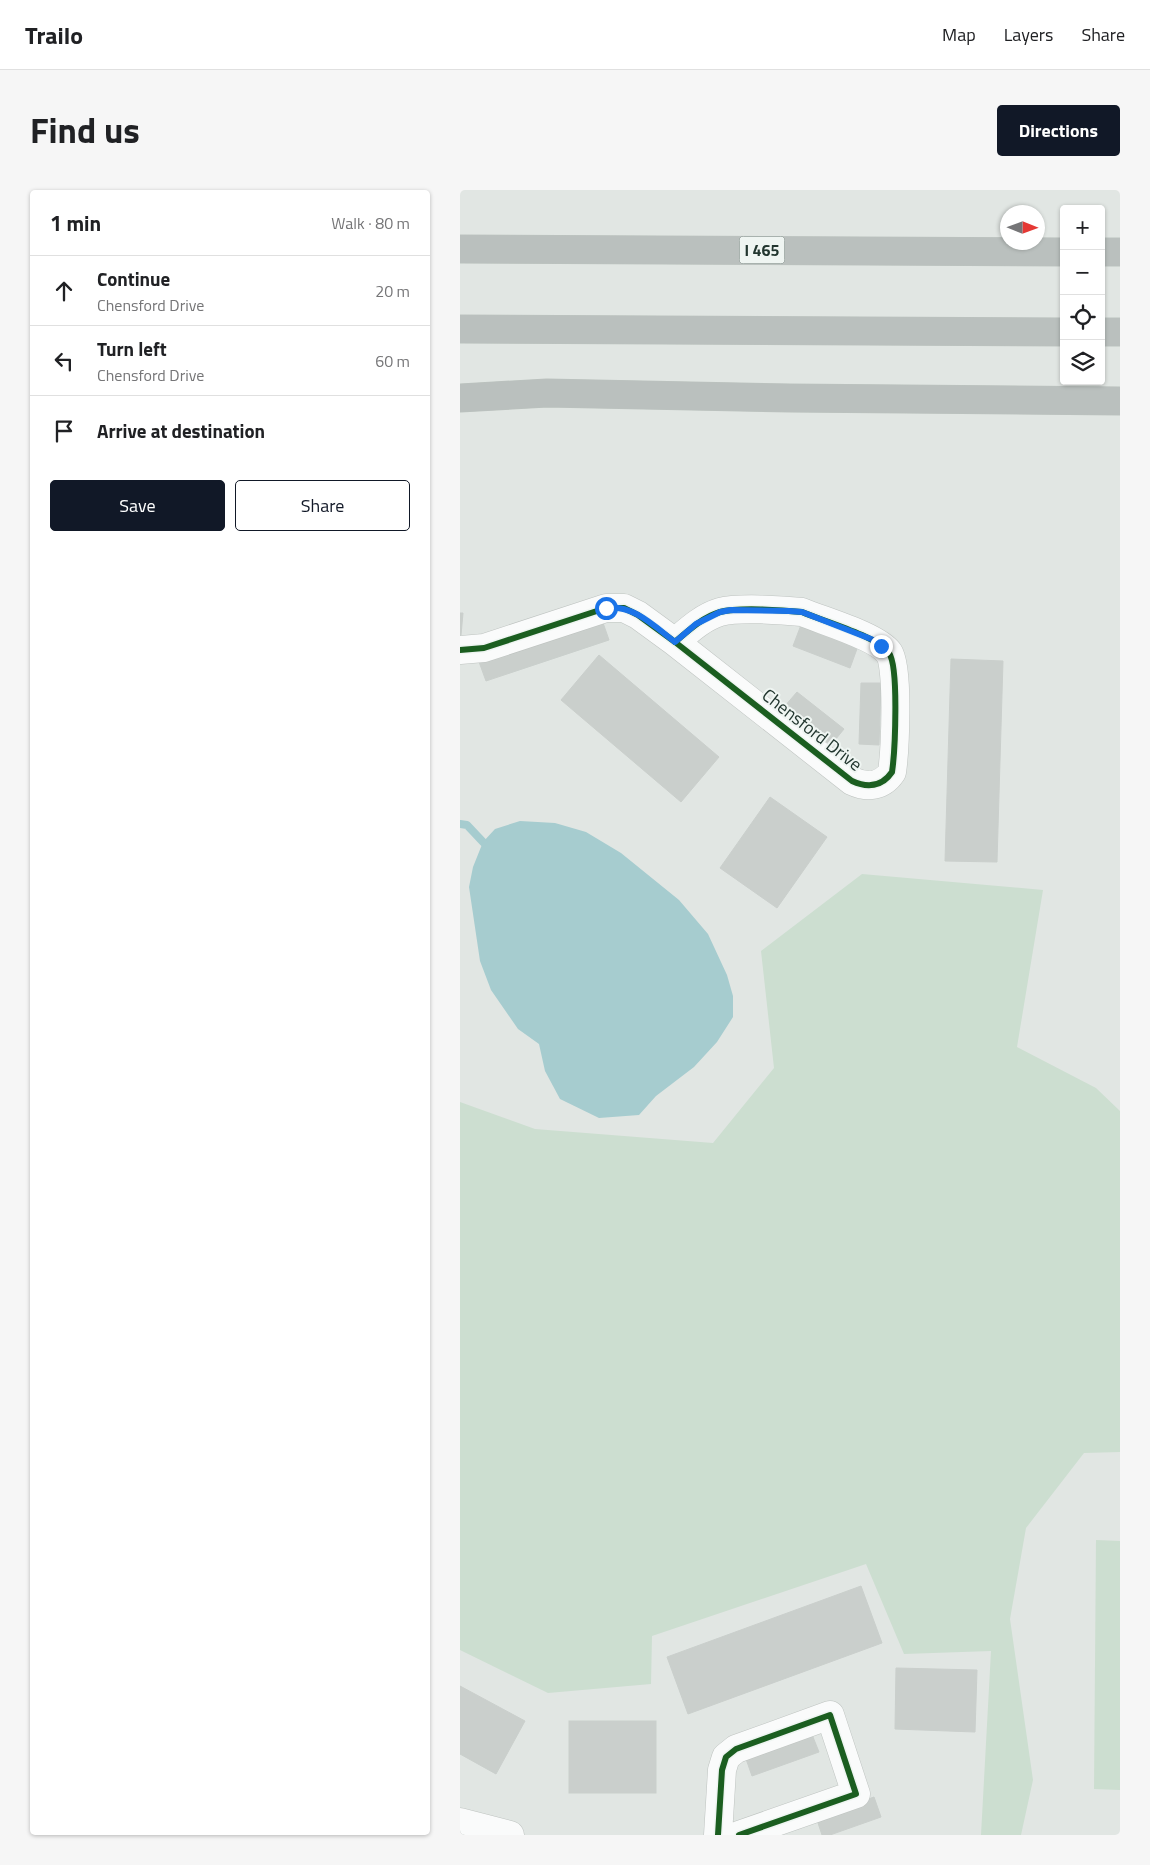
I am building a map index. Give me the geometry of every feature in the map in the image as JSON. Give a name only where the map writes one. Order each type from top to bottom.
[{"type":"highway","name":"I 465","points":[[460,248],[1060,252]]},
{"type":"highway","points":[[1105,252],[1120,252]]},
{"type":"highway","points":[[460,329],[1060,332]]},
{"type":"highway","points":[[1105,332],[1120,332]]},
{"type":"highway","points":[[460,398],[548,393],[790,398],[1120,401]]},
{"type":"street","name":"Chensford Drive","points":[[460,650],[484,648],[614,607],[624,608],[638,615],[675,642],[860,785],[882,783],[892,772],[895,673],[889,653],[876,642],[802,612],[731,610],[708,617],[696,624],[675,642]]},
{"type":"street","points":[[718,1835],[722,1770],[726,1757],[736,1749],[830,1715],[856,1794],[739,1835]]},
{"type":"street","points":[[460,1822],[510,1835]]},
{"type":"green space","points":[[862,874],[1043,890],[1017,1047],[1096,1088],[1120,1111],[1120,1452],[1084,1453],[1026,1528],[1010,1619],[1033,1780],[1021,1835],[981,1835],[991,1651],[904,1654],[866,1564],[652,1636],[651,1684],[548,1693],[460,1650],[460,1102],[535,1129],[713,1143],[774,1068],[761,951]]},
{"type":"green space","points":[[1096,1540],[1120,1541],[1120,1790],[1094,1789]]},
{"type":"water","points":[[520,821],[555,823],[586,832],[621,853],[679,900],[708,934],[727,975],[733,996],[733,1017],[717,1042],[694,1067],[656,1096],[639,1115],[599,1118],[560,1099],[545,1071],[539,1044],[518,1029],[491,990],[480,961],[469,887],[473,867],[483,842],[495,829]]},
{"type":"building","points":[[460,613],[463,613],[461,635],[460,635]]},
{"type":"building","points":[[601,617],[609,640],[486,681],[478,659]]},
{"type":"building","points":[[801,625],[858,646],[850,668],[793,646]]},
{"type":"building","points":[[599,655],[719,757],[681,802],[561,700]]},
{"type":"building","points":[[951,659],[1003,661],[997,862],[945,861]]},
{"type":"building","points":[[861,683],[881,683],[879,745],[859,744]]},
{"type":"building","points":[[797,692],[844,729],[831,745],[784,707]]},
{"type":"building","points":[[770,797],[827,837],[777,908],[720,868]]},
{"type":"building","points":[[861,1586],[882,1643],[688,1714],[667,1657]]},
{"type":"building","points":[[896,1668],[977,1670],[975,1732],[895,1729]]},
{"type":"building","points":[[460,1686],[525,1721],[496,1774],[460,1754]]},
{"type":"building","points":[[569,1721],[656,1721],[656,1793],[569,1793]]},
{"type":"building","points":[[811,1732],[819,1752],[752,1776],[745,1756]]},
{"type":"building","points":[[874,1797],[881,1817],[830,1835],[822,1835],[816,1817]]},
{"type":"waterway","points":[[460,824],[467,825],[483,842]]},
{"type":"cycle path","points":[[460,650],[484,648],[606,608],[624,608],[638,615],[675,642],[852,781],[863,785],[874,785],[884,781],[892,772],[895,729],[895,692],[892,661],[889,653],[873,641],[802,612],[749,609],[728,610],[714,614],[696,624],[675,642]]},
{"type":"cycle path","points":[[718,1835],[722,1770],[726,1757],[736,1749],[830,1715],[856,1794],[739,1835]]},
{"type":"route","points":[[606,608],[624,608],[632,611],[675,642],[696,624],[720,612],[731,610],[789,611],[802,612],[871,639],[881,646]]}]
